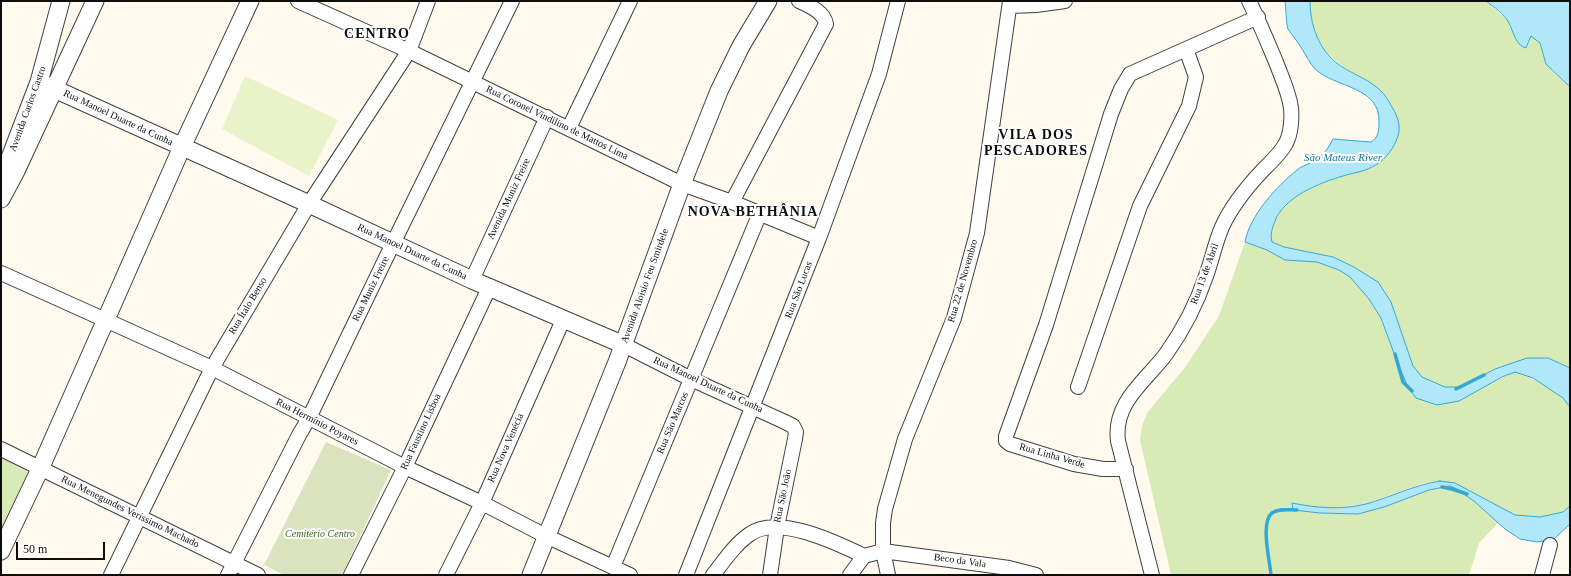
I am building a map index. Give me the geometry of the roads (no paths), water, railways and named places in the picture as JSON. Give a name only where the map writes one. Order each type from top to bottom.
[{"type":"street","name":"Avenida Carlos Castro","points":[[1,193],[8,163],[47,85],[61,1]]},
{"type":"street","points":[[1,199],[16,171],[47,85],[95,1]]},
{"type":"street","points":[[1,551],[40,469],[182,148],[250,1]]},
{"type":"street","name":"Rua Coronel Vindilino de Mattos Lima","points":[[298,1],[473,81],[682,184],[760,213],[819,238]]},
{"type":"street","name":"Rua Ítalo Benso","points":[[111,575],[212,368],[309,204],[409,51],[428,1]]},
{"type":"street","name":"Rua Muniz Freire","points":[[231,569],[309,418],[512,1]]},
{"type":"street","points":[[569,128],[630,1]]},
{"type":"street","name":"Avenida Aloisio Feu Smirdele","points":[[531,575],[624,345],[682,184],[719,91],[741,46],[768,1]]},
{"type":"street","points":[[732,202],[826,24],[825,18],[819,12],[799,1]]},
{"type":"street","name":"Rua São Lucas","points":[[686,575],[819,238],[879,74],[898,1]]},
{"type":"street","points":[[1010,3],[1036,6],[1066,1]]},
{"type":"street","name":"Rua 13 de Abril","points":[[1152,575],[1117,431],[1127,400],[1145,377],[1165,356],[1178,336],[1196,302],[1222,227],[1254,179],[1286,144],[1290,133],[1291,108],[1283,81],[1258,17],[1249,1]]},
{"type":"street","name":"Rua 22 de Novembro","points":[[888,575],[884,551],[883,523],[903,446],[954,318],[977,233],[1010,3]]},
{"type":"street","points":[[1078,387],[1140,206],[1188,106],[1196,77],[1186,49],[1258,17]]},
{"type":"street","name":"Rua Linha Verde","points":[[1126,469],[1103,469],[1074,464],[1010,444],[1006,441],[1006,436],[1048,318],[1111,114],[1124,84],[1130,74],[1186,49]]},
{"type":"street","name":"Rua Manoel Duarte da Cunha","points":[[47,85],[182,148],[309,204],[489,288],[624,345],[691,379],[786,422]]},
{"type":"street","name":"Avenida Muniz Freire","points":[[472,280],[547,117]]},
{"type":"street","name":"Rua São Marcos","points":[[613,567],[760,213]]},
{"type":"street","name":"Rua Hermínio Poyares","points":[[1,273],[212,368],[405,467],[630,575]]},
{"type":"street","name":"Rua Faustino Lisboa","points":[[351,575],[405,467],[489,288]]},
{"type":"street","name":"Rua Nova Venécia","points":[[446,575],[482,503],[563,320]]},
{"type":"street","name":"Rua São João","points":[[770,575],[777,527],[796,432],[793,426],[786,422]]},
{"type":"street","name":"Rua Menegundes Veríssimo Machado","points":[[1,449],[140,518],[231,569],[258,575]]},
{"type":"street","points":[[712,575],[737,545],[750,533],[766,527],[777,527],[818,535],[864,556],[884,551]]},
{"type":"street","points":[[1542,575],[1550,545]]},
{"type":"street","name":"Beco da Vala","points":[[884,551],[1009,568],[1036,575]]},
{"type":"street","points":[[850,575],[864,556]]},
{"type":"water","name":"São Mateus River","points":[[1285,1],[1310,1],[1311,16],[1315,31],[1325,51],[1342,67],[1368,81],[1382,92],[1387,98],[1398,120],[1399,132],[1392,149],[1383,160],[1376,165],[1313,187],[1294,198],[1280,212],[1275,221],[1271,236],[1272,242],[1284,247],[1333,257],[1354,267],[1378,282],[1391,302],[1413,366],[1422,377],[1445,387],[1460,387],[1495,369],[1527,358],[1548,358],[1570,368],[1570,407],[1563,398],[1533,378],[1515,372],[1502,377],[1459,401],[1437,405],[1416,398],[1408,387],[1381,318],[1369,299],[1350,277],[1339,270],[1317,262],[1285,260],[1267,250],[1245,242],[1252,222],[1265,202],[1298,169],[1320,157],[1328,148],[1333,139],[1371,142],[1377,136],[1378,131],[1378,111],[1373,102],[1355,89],[1324,75],[1311,65],[1288,29]]},
{"type":"water","points":[[1486,1],[1570,1],[1570,87],[1546,64],[1540,43],[1531,36],[1526,48],[1523,47],[1517,41],[1509,23],[1499,11]]},
{"type":"water","points":[[1440,481],[1455,483],[1515,515],[1540,517],[1563,512],[1570,506],[1570,524],[1554,539],[1537,542],[1520,539],[1505,529],[1475,502],[1457,489],[1450,486],[1429,490],[1384,507],[1358,514],[1320,513],[1293,510],[1292,503],[1329,508],[1357,506],[1421,485]]},
{"type":"waterway","points":[[1395,354],[1403,382],[1412,391]]},
{"type":"waterway","points":[[1456,389],[1484,375]]},
{"type":"waterway","points":[[1442,487],[1467,494]]},
{"type":"waterway","points":[[1271,575],[1266,533],[1268,518],[1272,513],[1278,510],[1297,510]]},
{"type":"district","name":"CENTRO","points":[[377,34]]},
{"type":"district","name":"VILA DOS PESCADORES","points":[[1036,144]]},
{"type":"district","name":"NOVA BETHÂNIA","points":[[753,212]]},
{"type":"park label","name":"Cemitério Centro","points":[[320,534]]}]
